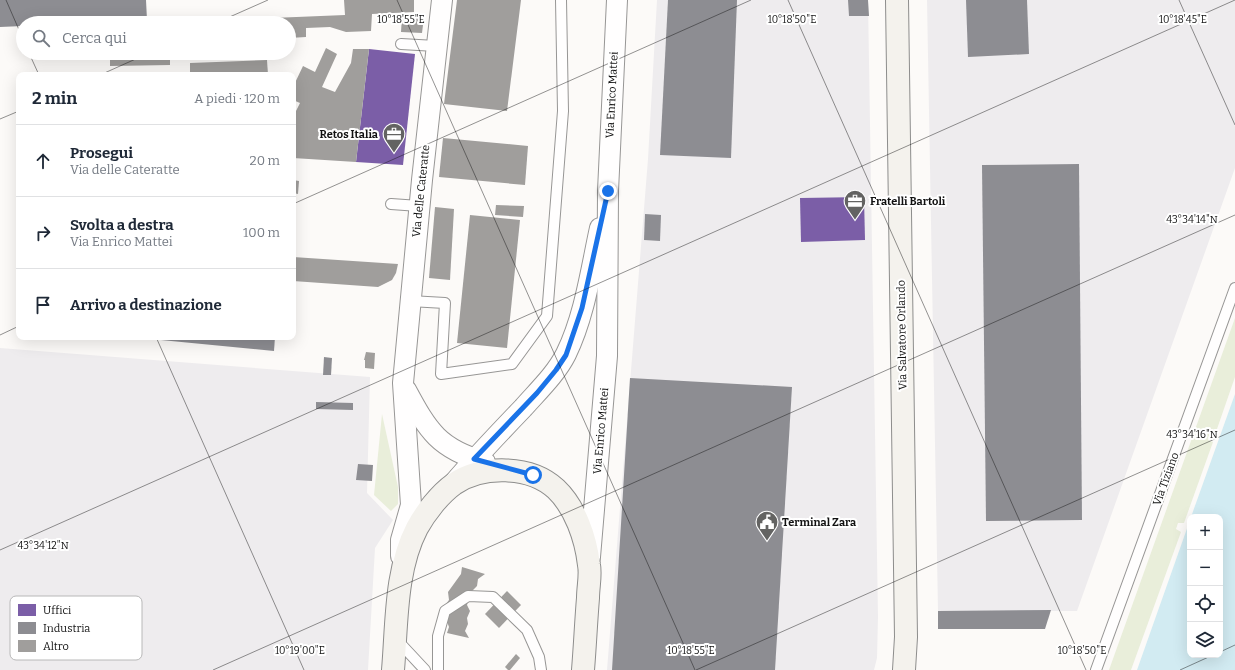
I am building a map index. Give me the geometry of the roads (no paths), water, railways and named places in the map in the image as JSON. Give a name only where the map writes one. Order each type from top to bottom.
[{"type":"main road","name":"Via Salvatore Orlando","points":[[897,0],[906,637],[904,670]]},
{"type":"main road","name":"Via delle Cateratte","points":[[393,670],[400,587],[408,551],[418,528],[434,504],[453,484],[480,473],[513,470],[533,475],[542,480],[552,486],[563,496],[578,523],[590,565]]},
{"type":"main road","name":"Via Enrico Mattei","points":[[583,670],[590,565]]},
{"type":"street","name":"Via delle Cateratte","points":[[400,587],[401,540],[411,506],[403,383],[419,206],[442,0]]},
{"type":"street","name":"Via Enrico Mattei","points":[[590,565],[607,356],[608,191],[617,0]]},
{"type":"street","name":"Via Enrico Mattei","points":[[453,484],[474,459],[537,393],[566,355],[582,308],[608,191]]},
{"type":"street","name":"Via delle Cateratte","points":[[403,383],[430,432],[445,445],[474,459],[513,470]]},
{"type":"lane","points":[[410,301],[445,303],[441,374],[512,364],[546,316],[563,111],[561,0]]},
{"type":"lane","points":[[401,44],[436,46]]},
{"type":"lane","points":[[391,204],[419,206]]},
{"type":"lane","name":"Via Tiziano","points":[[1096,670],[1235,288]]},
{"type":"lane","points":[[438,670],[438,636],[445,611],[468,596],[493,597],[527,630],[540,657],[541,670]]},
{"type":"lane","points":[[396,638],[425,670]]},
{"type":"water","points":[[1235,394],[1235,670],[1137,670],[1187,528],[1187,658],[1223,658],[1223,514],[1192,514]]},
{"type":"place","name":"Retos Italia","points":[[394,154]]},
{"type":"place","name":"Fratelli Bartoli","points":[[855,220]]},
{"type":"place","name":"Terminal Zara","points":[[767,542]]}]
